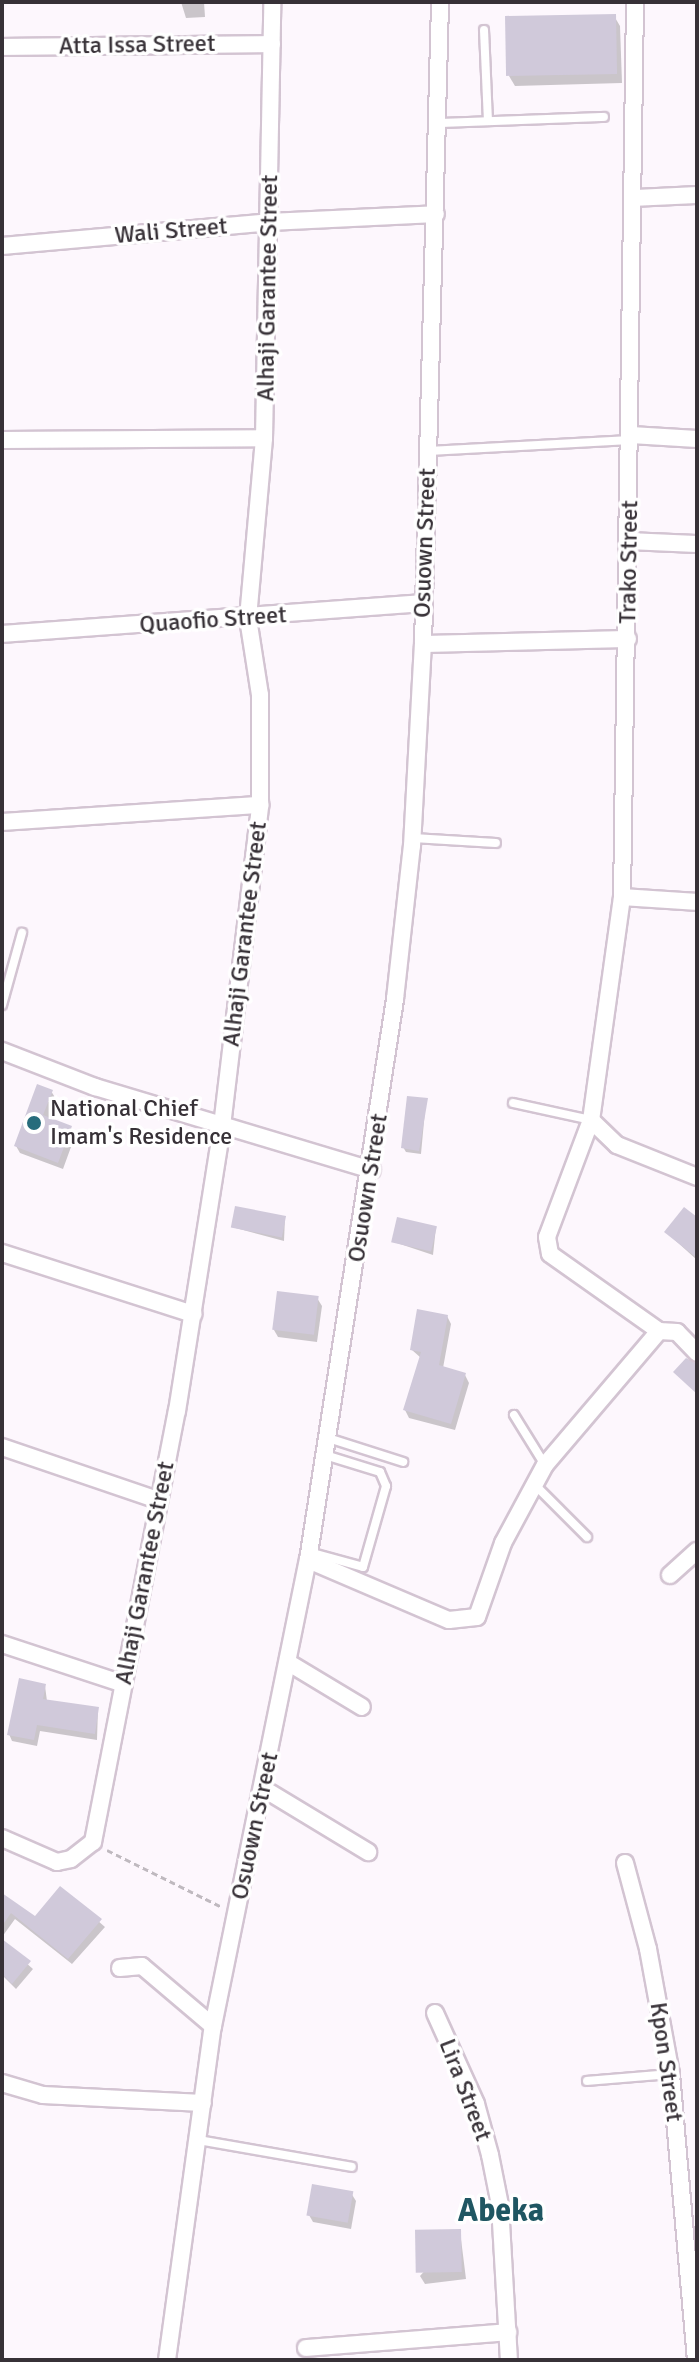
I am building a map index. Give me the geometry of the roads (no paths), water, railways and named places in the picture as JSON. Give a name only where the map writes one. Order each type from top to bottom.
[{"type":"street","name":"Alhaji Garantee Street","points":[[2,1838],[57,1862],[88,1846],[124,1684],[193,1314],[222,1126],[260,805],[260,695],[248,618],[264,438],[272,2]]},
{"type":"street","name":"Osuown Street","points":[[167,2360],[213,2026],[264,1789],[309,1556],[372,1170],[413,838],[423,644],[440,2]]},
{"type":"street","name":"Trako Street","points":[[635,2],[630,541],[622,897],[591,1120],[547,1246],[550,1254],[659,1331]]},
{"type":"street","name":"Atta Issa Street","points":[[2,47],[272,44]]},
{"type":"street","points":[[634,198],[697,195]]},
{"type":"street","name":"Wali Street","points":[[2,246],[269,222],[436,214]]},
{"type":"street","points":[[2,440],[264,438]]},
{"type":"street","points":[[631,438],[697,439]]},
{"type":"street","points":[[630,541],[697,544]]},
{"type":"street","name":"Quaofio Street","points":[[2,634],[423,603]]},
{"type":"street","points":[[423,644],[628,639]]},
{"type":"street","points":[[2,822],[260,805]]},
{"type":"street","points":[[622,897],[697,902]]},
{"type":"street","points":[[2,1051],[95,1087],[372,1170]]},
{"type":"street","points":[[591,1120],[617,1145],[697,1177]]},
{"type":"street","points":[[2,1253],[193,1314]]},
{"type":"street","points":[[309,1556],[449,1620],[467,1622],[483,1609],[503,1543],[545,1465],[659,1331],[677,1332],[697,1353]]},
{"type":"street","points":[[2,1447],[158,1500]]},
{"type":"street","points":[[670,1575],[697,1551]]},
{"type":"street","points":[[2,1644],[124,1684]]},
{"type":"street","points":[[289,1663],[362,1707]]},
{"type":"street","points":[[264,1789],[368,1852]]},
{"type":"street","name":"Kpon Street","points":[[625,1863],[648,1949],[671,2074],[696,2360]]},
{"type":"street","points":[[120,1968],[142,1966],[213,2026]]},
{"type":"street","name":"Lira Street","points":[[435,2013],[476,2104],[490,2155],[500,2205],[509,2360]]},
{"type":"street","points":[[2,2083],[43,2095],[203,2103]]},
{"type":"street","points":[[306,2348],[508,2332]]},
{"type":"lane","points":[[484,30],[488,121]]},
{"type":"lane","points":[[438,123],[604,117]]},
{"type":"lane","points":[[428,451],[631,438]]},
{"type":"lane","points":[[413,838],[496,843]]},
{"type":"lane","points":[[2,1005],[22,933]]},
{"type":"lane","points":[[2,965],[13,968]]},
{"type":"lane","points":[[513,1103],[591,1120]]},
{"type":"lane","points":[[514,1415],[545,1465]]},
{"type":"lane","points":[[327,1446],[403,1462]]},
{"type":"lane","points":[[309,1556],[363,1567],[386,1486],[380,1472],[327,1446]]},
{"type":"lane","points":[[534,1484],[587,1537]]},
{"type":"lane","points":[[587,2081],[671,2074]]},
{"type":"lane","points":[[198,2140],[352,2167]]},
{"type":"place","name":"National Chief Imam's Residence","points":[[34,1123]]},
{"type":"district","name":"Abeka","points":[[501,2211]]}]
